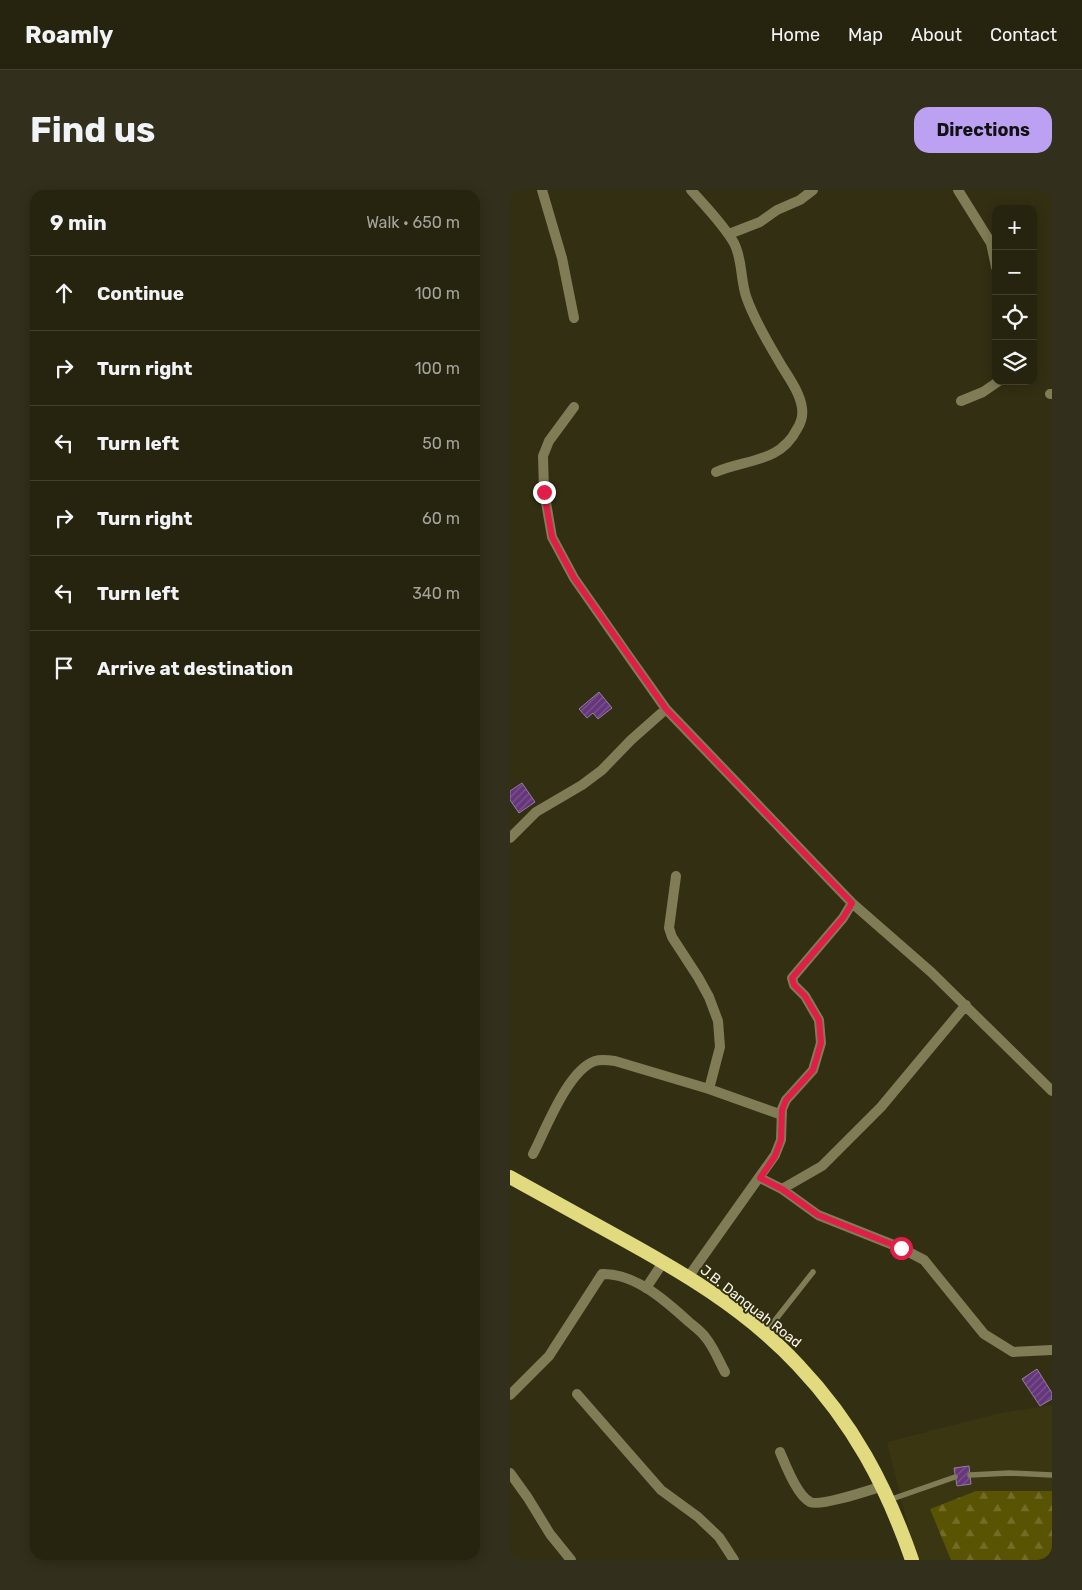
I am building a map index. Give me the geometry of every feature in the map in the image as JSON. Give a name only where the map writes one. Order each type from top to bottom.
[{"type":"highway","name":"J.B. Danquah Road","points":[[510,1177],[688,1276],[765,1333],[797,1363],[839,1413],[872,1464],[889,1500],[912,1560]]},
{"type":"street","points":[[542,190],[562,258],[574,318]]},
{"type":"street","points":[[691,190],[729,234],[739,256],[741,281],[746,298],[770,346],[794,387],[803,409],[797,431],[780,451],[772,456],[727,467],[716,472]]},
{"type":"street","points":[[729,234],[760,222],[777,210],[800,200],[812,190]]},
{"type":"street","points":[[958,190],[991,243],[992,250]]},
{"type":"street","points":[[961,401],[983,392],[993,385]]},
{"type":"street","points":[[574,407],[549,441],[542,456],[544,492],[552,537],[574,578],[666,709],[852,903],[931,972],[1052,1091]]},
{"type":"street","points":[[510,838],[536,812],[582,785],[602,770],[631,740],[666,709]]},
{"type":"street","points":[[676,876],[669,928],[672,937],[709,997],[719,1028],[720,1047],[709,1089]]},
{"type":"street","points":[[688,1276],[775,1156],[781,1140],[782,1115],[786,1100],[813,1070],[821,1043],[819,1020],[805,996],[794,985],[792,978],[843,918],[852,903]]},
{"type":"street","points":[[782,1189],[822,1166],[881,1107],[966,1005]]},
{"type":"street","points":[[533,1154],[570,1081],[585,1066],[595,1061],[615,1061],[709,1089],[782,1115]]},
{"type":"street","points":[[760,1178],[782,1189],[818,1215],[901,1248],[924,1260],[984,1334],[1013,1352],[1052,1350]]},
{"type":"street","points":[[646,1288],[664,1261]]},
{"type":"street","points":[[510,1395],[549,1356],[602,1274],[626,1278],[646,1288],[679,1313],[706,1338],[726,1372]]},
{"type":"street","points":[[577,1394],[661,1490],[698,1517],[719,1537],[734,1560]]},
{"type":"street","points":[[780,1452],[793,1480],[805,1498],[812,1503],[844,1497],[882,1486]]},
{"type":"street","points":[[510,1473],[550,1534],[571,1560]]},
{"type":"lane","points":[[765,1333],[813,1272]]},
{"type":"lane","points":[[970,1475],[1009,1473],[1052,1475]]},
{"type":"lane","points":[[889,1500],[956,1477]]},
{"type":"shaded area","points":[[1052,1405],[1052,1560],[918,1560],[887,1442],[1001,1413]]},
{"type":"green space","points":[[976,1491],[1052,1491],[1052,1560],[951,1560],[930,1509]]},
{"type":"building","points":[[599,692],[612,708],[598,719],[593,713],[587,718],[579,709]]},
{"type":"building","points":[[522,783],[535,802],[519,813],[510,800],[510,791]]},
{"type":"building","points":[[1037,1369],[1052,1393],[1052,1399],[1040,1406],[1022,1379]]},
{"type":"building","points":[[969,1466],[971,1484],[957,1486],[954,1468]]},
{"type":"route","points":[[544,492],[552,537],[574,578],[666,709],[852,903],[843,918],[792,978],[792,982],[805,996],[819,1020],[821,1043],[813,1070],[786,1100],[782,1110],[781,1140],[775,1156],[760,1178],[782,1189],[818,1215],[901,1248]]}]
